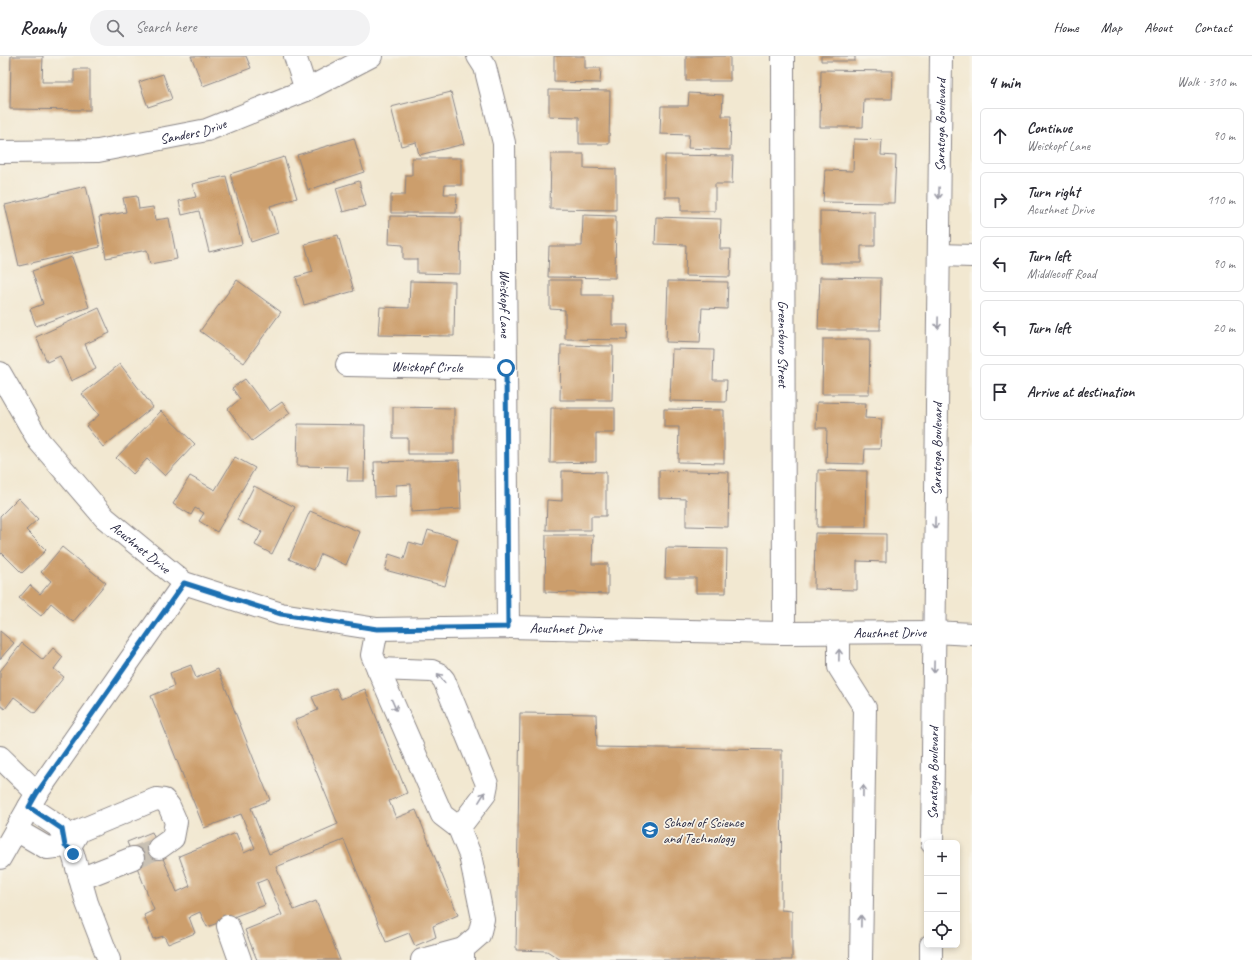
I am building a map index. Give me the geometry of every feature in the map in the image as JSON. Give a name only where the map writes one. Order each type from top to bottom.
[{"type":"street","points":[[295,56],[306,90]]},
{"type":"street","name":"Sanders Drive","points":[[0,152],[98,151],[207,130],[306,90],[371,56]]},
{"type":"street","name":"Weiskopf Lane","points":[[478,56],[485,67],[504,142],[508,627]]},
{"type":"street","name":"Greensboro Street","points":[[783,56],[784,633]]},
{"type":"street","name":"Saratoga Boulevard","points":[[932,840],[941,56]]},
{"type":"street","points":[[939,255],[972,256]]},
{"type":"street","name":"Weiskopf Circle","points":[[347,365],[506,368]]},
{"type":"street","name":"Acushnet Drive","points":[[0,372],[39,441],[105,518],[184,583],[281,614],[377,629],[508,627],[784,633],[934,632],[972,634]]},
{"type":"street","points":[[0,858],[33,800],[184,583]]},
{"type":"street","points":[[377,629],[372,655],[442,816],[459,828],[470,855],[482,919],[479,935],[463,954],[422,960]]},
{"type":"street","points":[[839,633],[838,667],[865,708],[861,960]]},
{"type":"street","points":[[378,669],[432,671],[439,674],[444,680],[487,784],[485,794],[459,828]]},
{"type":"street","points":[[0,757],[33,800],[62,829],[67,847],[73,854],[86,903],[109,960]]},
{"type":"street","points":[[67,847],[79,831],[156,799],[164,800],[169,806],[176,822],[173,838],[159,848]]},
{"type":"street","points":[[16,830],[47,848],[67,847]]},
{"type":"street","points":[[80,879],[133,858]]},
{"type":"street","points":[[228,926],[240,960]]},
{"type":"street","points":[[931,948],[931,960]]},
{"type":"building","points":[[11,56],[43,56],[42,82],[74,82],[74,69],[90,69],[90,110],[10,109]]},
{"type":"building","points":[[191,56],[246,56],[251,68],[203,86]]},
{"type":"building","points":[[554,56],[585,56],[585,68],[601,68],[600,83],[554,82]]},
{"type":"building","points":[[686,56],[730,56],[730,81],[686,81]]},
{"type":"building","points":[[821,56],[855,56],[855,61],[821,61]]},
{"type":"building","points":[[821,70],[893,71],[892,99],[864,99],[863,127],[820,127]]},
{"type":"building","points":[[163,74],[172,99],[148,107],[139,82]]},
{"type":"building","points":[[549,90],[610,91],[609,144],[579,144],[579,117],[549,116]]},
{"type":"building","points":[[451,92],[464,144],[419,155],[416,142],[401,146],[391,107]]},
{"type":"building","points":[[689,93],[723,95],[722,116],[731,116],[730,150],[688,148],[689,135],[660,134],[661,106],[688,106]]},
{"type":"building","points":[[354,138],[364,172],[308,190],[297,155]]},
{"type":"building","points":[[854,139],[882,140],[881,155],[896,156],[894,203],[823,202],[825,170],[853,171]]},
{"type":"building","points":[[551,154],[584,154],[584,168],[616,169],[616,210],[550,209]]},
{"type":"building","points":[[665,155],[733,156],[732,184],[715,184],[715,211],[681,211],[681,197],[665,197]]},
{"type":"building","points":[[284,157],[297,198],[270,206],[278,233],[251,242],[230,174]]},
{"type":"building","points":[[412,158],[461,158],[461,185],[445,185],[444,194],[457,194],[456,213],[391,213],[391,195],[405,195],[406,175],[412,175]]},
{"type":"building","points":[[226,176],[242,244],[209,252],[199,211],[182,215],[179,201],[196,197],[192,184]]},
{"type":"building","points":[[359,181],[366,206],[343,212],[336,188]]},
{"type":"building","points":[[86,186],[100,247],[19,266],[5,205]]},
{"type":"building","points":[[137,196],[139,209],[153,207],[155,220],[169,218],[177,259],[150,264],[147,250],[106,258],[99,217],[126,212],[123,198]]},
{"type":"building","points":[[820,211],[875,212],[875,246],[861,246],[861,263],[820,263]]},
{"type":"building","points":[[583,215],[616,216],[615,278],[548,277],[549,246],[582,246]]},
{"type":"building","points":[[390,216],[461,217],[460,274],[417,273],[417,259],[403,259],[403,245],[389,244]]},
{"type":"building","points":[[656,217],[721,219],[720,249],[731,249],[730,277],[685,276],[686,245],[655,244]]},
{"type":"building","points":[[338,235],[354,291],[304,305],[296,277],[313,272],[305,244]]},
{"type":"building","points":[[72,257],[89,307],[36,326],[30,309],[43,304],[32,271]]},
{"type":"building","points":[[820,277],[881,278],[880,330],[818,330]]},
{"type":"building","points":[[237,280],[281,312],[244,363],[200,331]]},
{"type":"building","points":[[550,280],[581,280],[581,295],[612,295],[612,325],[628,325],[627,340],[565,339],[565,310],[550,309]]},
{"type":"building","points":[[410,281],[455,282],[454,336],[378,335],[380,307],[409,308]]},
{"type":"building","points":[[668,281],[728,282],[727,309],[702,308],[700,343],[666,342]]},
{"type":"building","points":[[99,308],[110,333],[85,344],[96,369],[71,381],[60,356],[47,362],[36,337]]},
{"type":"building","points":[[823,339],[870,339],[869,394],[822,394]]},
{"type":"building","points":[[561,345],[613,346],[612,400],[560,400]]},
{"type":"building","points":[[672,349],[714,350],[713,380],[727,380],[726,402],[670,401]]},
{"type":"building","points":[[120,364],[153,407],[103,447],[86,426],[99,415],[82,394]]},
{"type":"building","points":[[245,379],[269,411],[282,402],[290,413],[252,441],[228,409],[240,399],[232,388]]},
{"type":"building","points":[[817,402],[866,403],[865,418],[882,419],[880,449],[865,449],[864,464],[826,463],[827,428],[816,428]]},
{"type":"building","points":[[393,407],[454,408],[454,454],[408,454],[408,438],[393,438]]},
{"type":"building","points":[[551,408],[615,408],[615,433],[596,433],[596,462],[550,463]]},
{"type":"building","points":[[664,409],[724,410],[724,463],[678,462],[679,427],[664,427]]},
{"type":"building","points":[[161,411],[195,444],[165,476],[147,459],[133,474],[116,458]]},
{"type":"building","points":[[298,424],[365,425],[364,481],[347,481],[348,467],[297,466]]},
{"type":"building","points":[[235,457],[255,468],[217,532],[199,521],[204,513],[195,508],[191,515],[173,504],[190,476],[215,490]]},
{"type":"building","points":[[459,460],[461,509],[411,512],[411,484],[396,485],[396,496],[375,497],[374,462]]},
{"type":"building","points":[[659,470],[729,472],[728,527],[686,526],[686,499],[659,498]]},
{"type":"building","points":[[818,470],[867,471],[866,527],[817,527]]},
{"type":"building","points":[[562,471],[606,472],[606,516],[591,516],[591,530],[546,530],[547,500],[562,501]]},
{"type":"building","points":[[254,486],[295,507],[272,554],[255,545],[262,532],[237,520]]},
{"type":"building","points":[[18,498],[38,519],[26,530],[46,550],[22,573],[2,553],[0,555],[0,516]]},
{"type":"building","points":[[310,511],[360,532],[346,565],[321,554],[314,570],[289,559]]},
{"type":"building","points":[[428,530],[458,539],[445,586],[385,570],[389,554],[404,559],[409,542],[423,546]]},
{"type":"building","points":[[815,533],[886,534],[886,562],[857,561],[857,590],[814,589]]},
{"type":"building","points":[[546,535],[593,535],[592,564],[608,564],[608,594],[545,592]]},
{"type":"building","points":[[62,547],[106,583],[73,622],[51,603],[41,616],[19,598],[30,585],[40,594],[51,581],[41,572]]},
{"type":"building","points":[[666,548],[727,549],[726,593],[696,593],[696,578],[665,578]]},
{"type":"building","points":[[0,631],[14,643],[0,659]]},
{"type":"building","points":[[22,643],[43,660],[53,648],[63,657],[54,669],[64,677],[35,713],[14,697],[5,709],[0,705],[0,671]]},
{"type":"building","points":[[191,665],[196,678],[218,669],[270,800],[251,808],[269,854],[338,824],[295,720],[318,710],[312,697],[336,688],[341,699],[365,689],[407,793],[389,801],[396,818],[416,810],[458,915],[433,926],[436,937],[415,946],[409,933],[386,942],[344,840],[276,867],[294,910],[316,901],[340,960],[257,960],[245,930],[282,915],[267,879],[257,883],[265,905],[207,927],[200,912],[189,917],[195,933],[168,944],[164,936],[153,939],[144,915],[154,910],[127,842],[152,832],[177,892],[190,886],[179,856],[236,833],[244,853],[255,848],[241,814],[204,828],[151,696],[174,686],[170,673]]},
{"type":"building","name":"School of Science and Technology","points":[[520,713],[596,714],[597,747],[782,750],[781,910],[792,911],[792,960],[561,960],[547,951],[516,950]]},
{"type":"tunnel","points":[[133,858],[159,848]]},
{"type":"place","name":"School of Science and Technology","points":[[650,830]]},
{"type":"route","points":[[73,854],[69,848],[65,846],[62,829],[29,807],[37,793],[184,583],[281,614],[377,629],[508,627],[506,368]]}]
